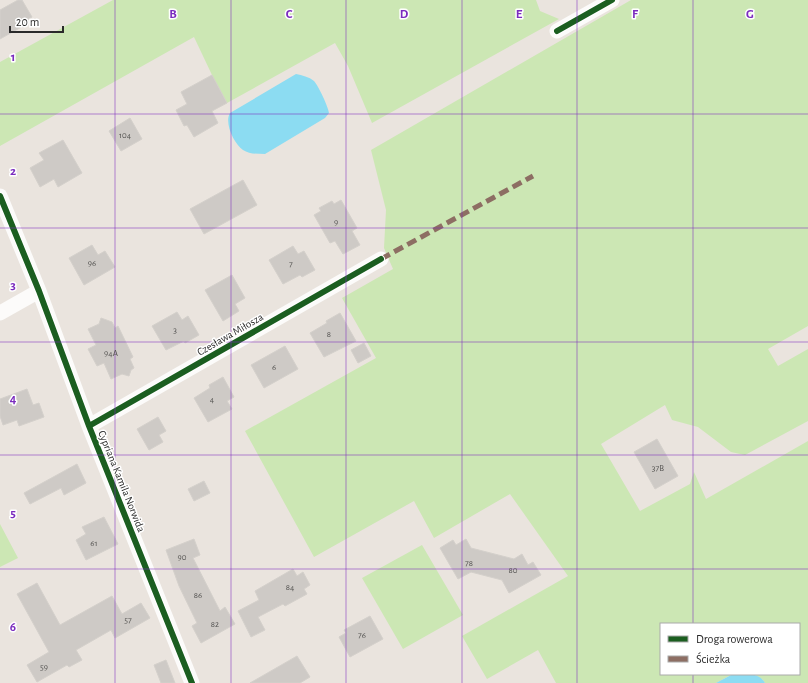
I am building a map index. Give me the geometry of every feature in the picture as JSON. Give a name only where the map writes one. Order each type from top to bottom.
[{"type":"street","points":[[557,31],[612,0]]},
{"type":"street","name":"Cypriana Kamila Norwida","points":[[0,196],[39,291],[89,426],[192,683]]},
{"type":"street","name":"Czesława Miłosza","points":[[89,426],[381,259]]},
{"type":"street","points":[[0,313],[39,291]]},
{"type":"green space","points":[[113,0],[536,0],[540,11],[559,19],[372,123],[348,66],[335,43],[227,103],[194,37],[0,146],[0,62]]},
{"type":"green space","points":[[631,0],[808,0],[808,326],[768,349],[778,366],[808,349],[808,421],[745,455],[731,452],[698,427],[672,420],[665,405],[601,444],[640,511],[690,484],[694,472],[706,499],[808,441],[808,683],[765,683],[756,675],[800,675],[800,623],[660,623],[660,675],[731,675],[716,683],[556,683],[538,650],[487,679],[462,636],[568,576],[510,494],[434,538],[414,501],[314,557],[245,431],[376,358],[342,298],[393,269],[384,248],[386,210],[371,150]]},
{"type":"green space","points":[[0,524],[18,558],[0,567]]},
{"type":"green space","points":[[422,545],[463,615],[403,649],[362,578]]},
{"type":"water","points":[[296,74],[305,76],[314,81],[323,97],[329,113],[325,118],[265,154],[250,153],[243,150],[236,143],[229,128],[228,117],[230,113]]},
{"type":"water","points":[[731,675],[755,675],[762,679],[765,683],[716,683]]},
{"type":"building","points":[[18,0],[22,0],[32,17],[25,21],[27,24],[0,39],[0,10]]},
{"type":"building","points":[[212,75],[227,103],[212,111],[218,123],[194,137],[187,125],[184,126],[176,110],[187,104],[181,92]]},
{"type":"building","points":[[130,118],[142,139],[121,151],[109,131]]},
{"type":"building","points":[[63,140],[82,173],[58,187],[54,179],[40,187],[30,168],[44,160],[39,153]]},
{"type":"building","points":[[243,180],[257,205],[204,234],[190,209]]},
{"type":"building","points":[[341,200],[357,228],[352,231],[360,245],[343,254],[335,241],[330,243],[314,215],[321,211],[319,208],[332,201],[334,204]]},
{"type":"building","points":[[92,245],[98,255],[105,251],[115,267],[84,285],[69,258]]},
{"type":"building","points":[[293,246],[298,254],[304,251],[315,270],[302,277],[300,275],[283,284],[269,260]]},
{"type":"building","points":[[232,275],[245,298],[235,304],[239,311],[223,321],[205,290]]},
{"type":"building","points":[[177,312],[182,320],[188,316],[199,335],[185,343],[184,341],[166,350],[152,326]]},
{"type":"building","points":[[340,313],[356,341],[324,357],[310,333]]},
{"type":"building","points":[[101,318],[112,322],[115,328],[118,326],[133,357],[130,359],[134,368],[131,370],[129,376],[122,374],[111,379],[104,363],[97,366],[88,349],[96,345],[88,329],[99,324]]},
{"type":"building","points":[[364,343],[371,356],[358,363],[351,350]]},
{"type":"building","points":[[285,346],[298,369],[264,388],[251,365]]},
{"type":"building","points":[[223,377],[234,397],[227,401],[232,409],[208,422],[194,398],[210,388],[209,385]]},
{"type":"building","points":[[27,389],[33,405],[39,403],[44,417],[19,426],[17,420],[3,425],[0,416],[0,399]]},
{"type":"building","points":[[158,417],[166,431],[159,435],[163,442],[149,450],[137,429]]},
{"type":"building","points":[[657,439],[678,476],[655,489],[634,452]]},
{"type":"building","points":[[77,464],[86,483],[64,495],[61,488],[30,504],[24,493]]},
{"type":"building","points":[[204,481],[210,493],[194,501],[188,489]]},
{"type":"building","points":[[104,517],[118,544],[86,560],[76,540],[86,534],[82,527]]},
{"type":"building","points":[[194,539],[200,555],[193,558],[220,611],[225,607],[235,624],[201,643],[192,626],[197,623],[179,586],[166,550]]},
{"type":"building","points":[[466,539],[471,548],[514,559],[522,554],[528,565],[533,562],[541,575],[509,593],[502,580],[471,572],[458,579],[440,548],[453,540],[456,545]]},
{"type":"building","points":[[293,569],[297,576],[303,572],[310,585],[304,589],[307,594],[285,606],[283,604],[258,617],[265,630],[251,637],[238,611],[259,600],[255,591]]},
{"type":"building","points":[[37,583],[60,625],[112,596],[122,614],[141,603],[150,618],[115,638],[111,630],[76,650],[82,660],[69,667],[67,665],[37,682],[27,665],[49,652],[17,594]]},
{"type":"building","points":[[370,616],[383,639],[350,657],[339,637],[346,633],[344,630]]},
{"type":"building","points":[[297,656],[310,677],[300,683],[250,683]]},
{"type":"building","points":[[166,660],[175,683],[161,683],[154,665]]},
{"type":"marked path","points":[[381,259],[533,176]]},
{"type":"cycle path","points":[[557,31],[612,0]]},
{"type":"cycle path","points":[[0,196],[39,291],[89,426],[192,683]]},
{"type":"cycle path","points":[[89,426],[381,259]]}]
